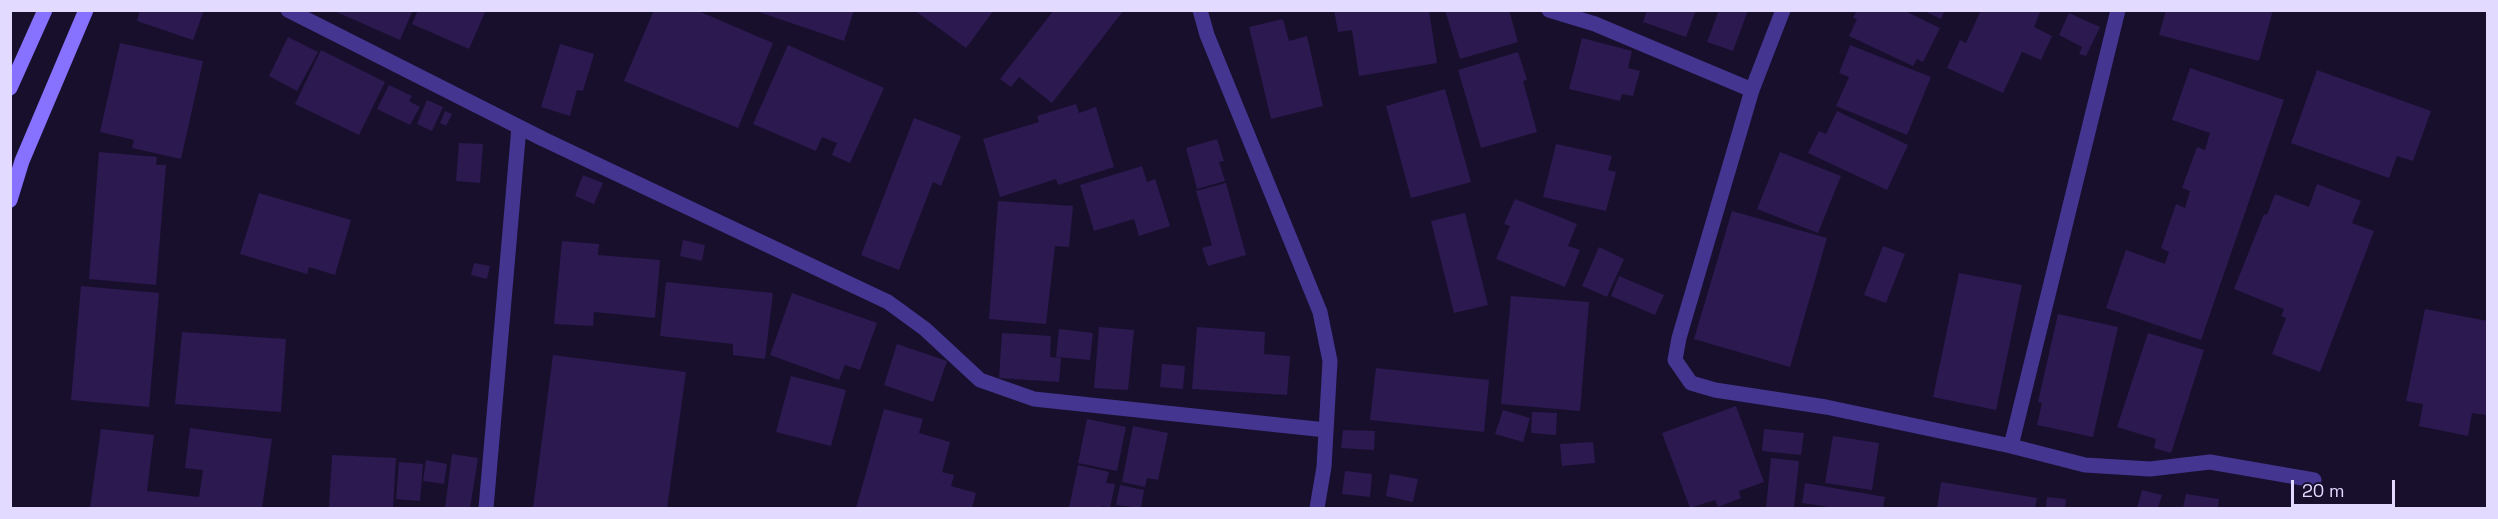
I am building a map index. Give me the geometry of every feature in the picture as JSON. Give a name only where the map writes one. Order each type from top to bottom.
[{"type":"street","points":[[10,88],[45,10]]},
{"type":"street","points":[[10,200],[22,161],[86,10]]},
{"type":"street","points":[[288,10],[519,127],[888,302],[925,329],[980,380],[1034,399],[1326,430]]},
{"type":"street","points":[[1200,10],[1207,35],[1320,312],[1330,361],[1324,467],[1317,508]]},
{"type":"street","points":[[1549,10],[1595,24],[1752,90]]},
{"type":"street","points":[[1783,10],[1752,90],[1675,360],[1691,383],[1715,390],[1826,407],[2011,446],[2085,465],[2150,469],[2210,462],[2314,480]]},
{"type":"street","points":[[2011,446],[2118,10]]},
{"type":"street","points":[[486,508],[519,127]]},
{"type":"building","points":[[140,10],[204,10],[193,40],[137,21]]},
{"type":"building","points":[[332,10],[413,10],[400,40]]},
{"type":"building","points":[[418,10],[486,10],[469,49],[412,24]]},
{"type":"building","points":[[654,10],[696,10],[773,43],[738,128],[624,81]]},
{"type":"building","points":[[753,10],[854,10],[844,41]]},
{"type":"building","points":[[914,10],[994,10],[966,48]]},
{"type":"building","points":[[1054,10],[1124,10],[1052,103],[1019,77],[1011,87],[1000,79]]},
{"type":"building","points":[[1334,10],[1429,10],[1437,63],[1359,76],[1352,30],[1338,32]]},
{"type":"building","points":[[1445,10],[1509,10],[1518,42],[1460,59]]},
{"type":"building","points":[[1647,10],[1696,10],[1686,37],[1643,22]]},
{"type":"building","points":[[1719,10],[1748,10],[1733,51],[1707,42]]},
{"type":"building","points":[[1857,10],[1903,10],[1940,28],[1923,62],[1917,59],[1913,66],[1849,36],[1857,19],[1853,18]]},
{"type":"building","points":[[1922,10],[1945,10],[1941,19]]},
{"type":"building","points":[[1981,10],[2041,10],[2034,27],[2052,36],[2041,60],[2022,52],[2003,93],[1947,68],[1960,40],[1966,43]]},
{"type":"building","points":[[2166,10],[2273,10],[2259,61],[2159,35]]},
{"type":"building","points":[[2069,13],[2100,27],[2086,56],[2079,54],[2082,47],[2059,35]]},
{"type":"building","points":[[1283,19],[1289,41],[1307,36],[1323,106],[1271,119],[1249,27]]},
{"type":"building","points":[[288,37],[318,52],[297,91],[269,76]]},
{"type":"building","points":[[1582,38],[1632,51],[1628,68],[1640,71],[1633,96],[1622,94],[1620,101],[1569,89]]},
{"type":"building","points":[[120,43],[203,61],[181,159],[132,148],[134,140],[100,132]]},
{"type":"building","points":[[560,44],[594,54],[583,91],[577,90],[570,116],[541,107]]},
{"type":"building","points":[[788,45],[884,88],[850,163],[832,155],[837,143],[822,137],[816,151],[753,124]]},
{"type":"building","points":[[1850,45],[1931,77],[1907,135],[1836,106],[1849,77],[1839,73]]},
{"type":"building","points":[[321,50],[385,82],[359,135],[295,104]]},
{"type":"building","points":[[1518,52],[1527,80],[1523,81],[1537,132],[1481,148],[1458,70]]},
{"type":"building","points":[[2190,68],[2284,100],[2201,340],[2106,308],[2126,250],[2165,264],[2169,252],[2161,248],[2176,204],[2185,208],[2190,191],[2182,188],[2197,147],[2205,150],[2210,133],[2172,120]]},
{"type":"building","points":[[2317,70],[2431,111],[2413,161],[2397,156],[2389,178],[2291,143]]},
{"type":"building","points":[[389,85],[412,96],[409,101],[420,107],[410,125],[377,109]]},
{"type":"building","points":[[1445,89],[1471,182],[1411,198],[1386,106]]},
{"type":"building","points":[[427,100],[443,107],[432,131],[417,124]]},
{"type":"building","points":[[1076,104],[1079,113],[1096,107],[1114,167],[1058,185],[1056,179],[1000,197],[983,139],[1039,122],[1037,116]]},
{"type":"building","points":[[445,111],[452,114],[446,126],[440,123]]},
{"type":"building","points":[[1837,111],[1908,145],[1887,190],[1808,153],[1819,131],[1826,134]]},
{"type":"building","points":[[914,118],[961,136],[941,186],[933,182],[899,270],[861,255]]},
{"type":"building","points":[[1217,139],[1224,161],[1219,162],[1225,181],[1197,189],[1186,148]]},
{"type":"building","points":[[459,143],[483,144],[480,183],[456,181]]},
{"type":"building","points":[[1556,144],[1612,156],[1608,170],[1616,172],[1606,211],[1543,197]]},
{"type":"building","points":[[99,152],[157,157],[156,165],[166,165],[156,285],[89,279]]},
{"type":"building","points":[[1780,152],[1841,176],[1818,233],[1757,209]]},
{"type":"building","points":[[1142,166],[1147,182],[1155,179],[1170,226],[1139,236],[1134,219],[1094,231],[1080,185]]},
{"type":"building","points":[[583,175],[603,183],[594,204],[575,196]]},
{"type":"building","points":[[1226,183],[1246,255],[1208,266],[1202,248],[1212,245],[1196,191]]},
{"type":"building","points":[[2317,184],[2361,201],[2352,223],[2374,231],[2320,372],[2272,354],[2286,318],[2281,316],[2284,309],[2234,289],[2264,214],[2267,215],[2275,194],[2309,207]]},
{"type":"building","points":[[259,193],[351,220],[335,275],[309,267],[307,274],[240,254]]},
{"type":"building","points":[[1515,199],[1577,224],[1568,246],[1580,250],[1565,287],[1496,259],[1510,226],[1504,224]]},
{"type":"building","points":[[998,201],[1073,206],[1069,247],[1055,246],[1046,324],[989,319]]},
{"type":"building","points":[[1732,211],[1827,238],[1790,367],[1694,339]]},
{"type":"building","points":[[1465,213],[1488,305],[1454,313],[1431,221]]},
{"type":"building","points":[[683,240],[705,245],[702,261],[680,256]]},
{"type":"building","points":[[562,241],[599,244],[598,255],[660,260],[655,318],[594,312],[593,326],[554,324]]},
{"type":"building","points":[[1883,246],[1905,254],[1886,303],[1864,295]]},
{"type":"building","points":[[1599,247],[1624,259],[1607,297],[1582,286]]},
{"type":"building","points":[[474,263],[490,266],[487,279],[471,275]]},
{"type":"building","points":[[1959,273],[2022,285],[1996,410],[1933,397]]},
{"type":"building","points":[[1619,276],[1664,295],[1655,315],[1611,296]]},
{"type":"building","points":[[666,282],[773,293],[765,359],[733,355],[733,344],[660,336]]},
{"type":"building","points":[[81,286],[159,293],[149,407],[71,400]]},
{"type":"building","points":[[792,293],[877,323],[860,370],[845,365],[839,380],[770,355]]},
{"type":"building","points":[[1511,296],[1589,302],[1580,411],[1501,404]]},
{"type":"building","points":[[2425,309],[2488,321],[2488,409],[2486,415],[2472,413],[2468,436],[2419,426],[2423,404],[2406,401]]},
{"type":"building","points":[[2058,314],[2118,327],[2093,437],[2037,425],[2042,403],[2038,402]]},
{"type":"building","points":[[1099,327],[1134,330],[1128,390],[1094,388]]},
{"type":"building","points":[[1197,327],[1265,332],[1264,354],[1290,356],[1287,395],[1192,389]]},
{"type":"building","points":[[1059,329],[1093,333],[1090,360],[1056,357]]},
{"type":"building","points":[[182,332],[286,339],[281,412],[175,404]]},
{"type":"building","points":[[1002,333],[1051,336],[1050,357],[1061,358],[1059,382],[999,378]]},
{"type":"building","points":[[2148,333],[2204,350],[2171,453],[2154,448],[2156,439],[2117,427]]},
{"type":"building","points":[[897,344],[947,361],[933,402],[884,385]]},
{"type":"building","points":[[553,355],[686,372],[667,508],[533,508]]},
{"type":"building","points":[[1162,364],[1185,366],[1183,389],[1160,387]]},
{"type":"building","points":[[1376,368],[1489,380],[1484,432],[1370,420]]},
{"type":"building","points":[[791,376],[846,390],[831,446],[776,432]]},
{"type":"building","points":[[1736,406],[1764,482],[1739,491],[1741,498],[1718,507],[1715,500],[1690,508],[1662,433]]},
{"type":"building","points":[[884,409],[923,419],[919,433],[950,442],[942,472],[954,475],[951,486],[976,493],[972,508],[856,508]]},
{"type":"building","points":[[1503,410],[1530,418],[1523,442],[1495,434]]},
{"type":"building","points":[[1532,412],[1557,413],[1556,435],[1531,433]]},
{"type":"building","points":[[1087,419],[1126,427],[1117,471],[1078,463]]},
{"type":"building","points":[[1133,426],[1168,433],[1158,480],[1147,478],[1145,487],[1122,482]]},
{"type":"building","points":[[190,428],[272,439],[262,508],[90,508],[101,429],[154,435],[147,491],[199,497],[203,470],[185,468]]},
{"type":"building","points":[[1764,429],[1804,433],[1801,455],[1762,451]]},
{"type":"building","points":[[1343,430],[1375,431],[1374,450],[1341,448]]},
{"type":"building","points":[[1833,436],[1879,443],[1872,490],[1825,483]]},
{"type":"building","points":[[1593,442],[1595,463],[1562,466],[1560,444]]},
{"type":"building","points":[[452,454],[478,458],[470,508],[445,508]]},
{"type":"building","points":[[332,455],[396,458],[393,508],[329,508]]},
{"type":"building","points":[[1771,458],[1799,461],[1794,508],[1766,508]]},
{"type":"building","points":[[426,460],[447,464],[444,484],[423,481]]},
{"type":"building","points":[[399,462],[423,464],[420,501],[396,499]]},
{"type":"building","points":[[1078,465],[1109,472],[1106,483],[1115,484],[1110,508],[1102,506],[1101,508],[1069,508]]},
{"type":"building","points":[[1345,471],[1372,474],[1370,497],[1342,494]]},
{"type":"building","points":[[1390,474],[1418,479],[1413,502],[1386,496]]},
{"type":"building","points":[[1941,482],[2037,498],[2035,508],[1937,508]]},
{"type":"building","points":[[1805,483],[1885,497],[1883,508],[1836,508],[1802,503]]},
{"type":"building","points":[[1120,485],[1144,490],[1141,508],[1116,505]]},
{"type":"building","points":[[2142,490],[2162,495],[2158,508],[2137,508]]},
{"type":"building","points":[[2186,494],[2219,499],[2218,508],[2183,508]]},
{"type":"building","points":[[2047,497],[2066,499],[2065,508],[2046,508]]}]
